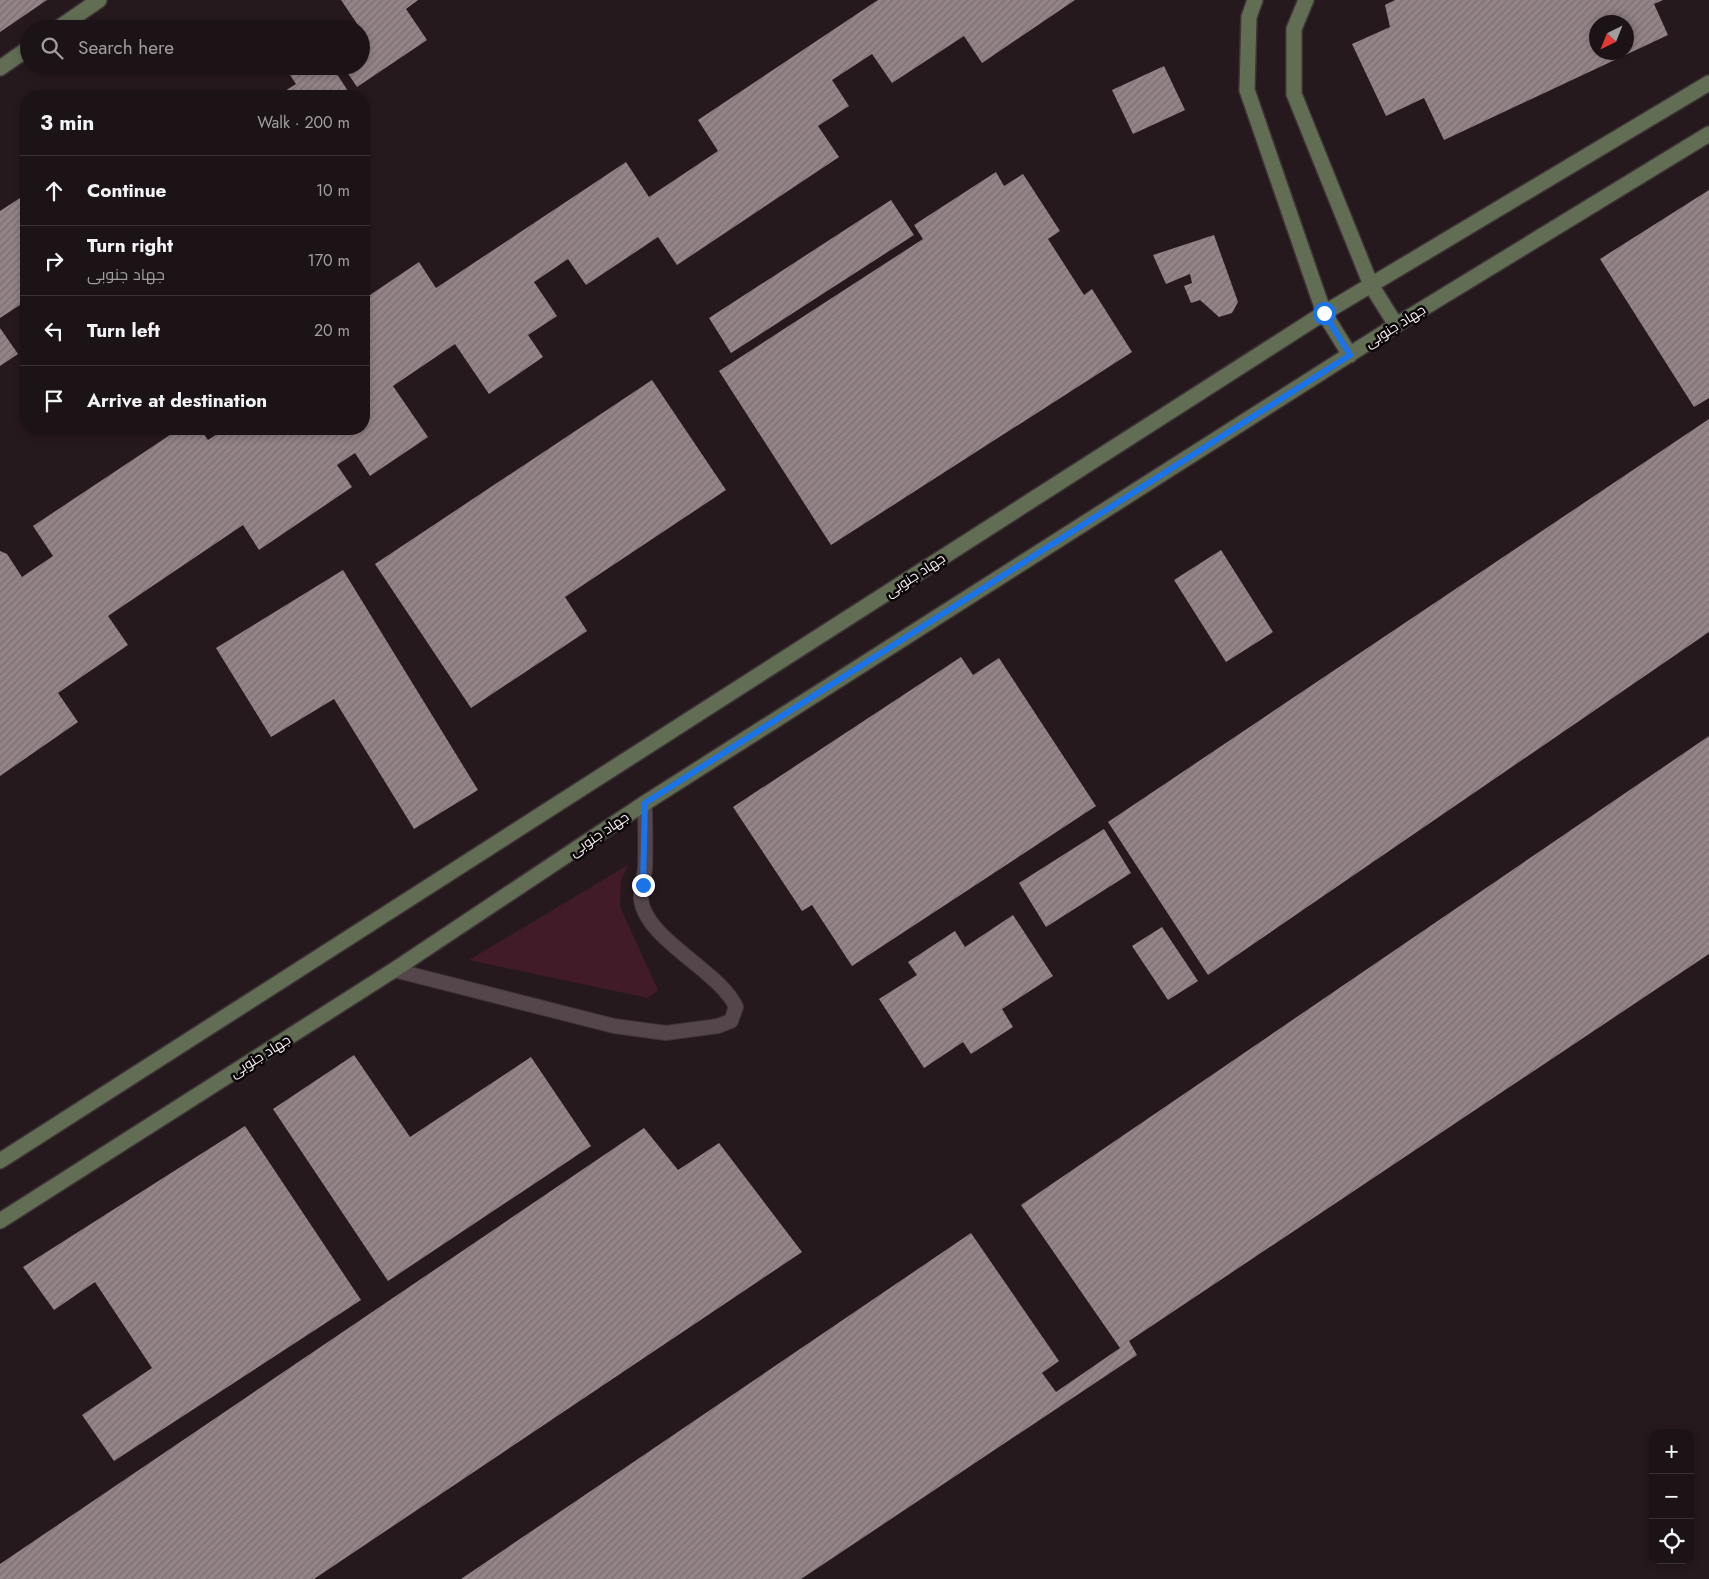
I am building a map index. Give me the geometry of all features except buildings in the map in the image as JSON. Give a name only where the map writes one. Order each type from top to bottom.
[{"type":"street","points":[[70,20],[99,0]]},
{"type":"street","points":[[1255,0],[1249,17],[1247,90],[1324,313],[1350,355]]},
{"type":"street","points":[[1306,0],[1294,29],[1294,94],[1371,285],[1396,325]]},
{"type":"street","points":[[0,68],[20,54]]},
{"type":"street","name":"جهاد جنوبی","points":[[0,1161],[1324,313],[1709,83]]},
{"type":"street","name":"جهاد جنوبی","points":[[0,1221],[394,970],[645,803],[1396,325],[1709,134]]},
{"type":"lane","points":[[394,970],[614,1026],[666,1033],[718,1026],[731,1021],[736,1007],[731,994],[678,950],[648,918],[641,899],[645,867],[645,803]]},
{"type":"shaded area","points":[[628,865],[621,880],[620,907],[658,990],[648,998],[469,960]]},
{"type":"route","points":[[643,885],[645,867],[645,803],[1350,355],[1324,313]]}]
